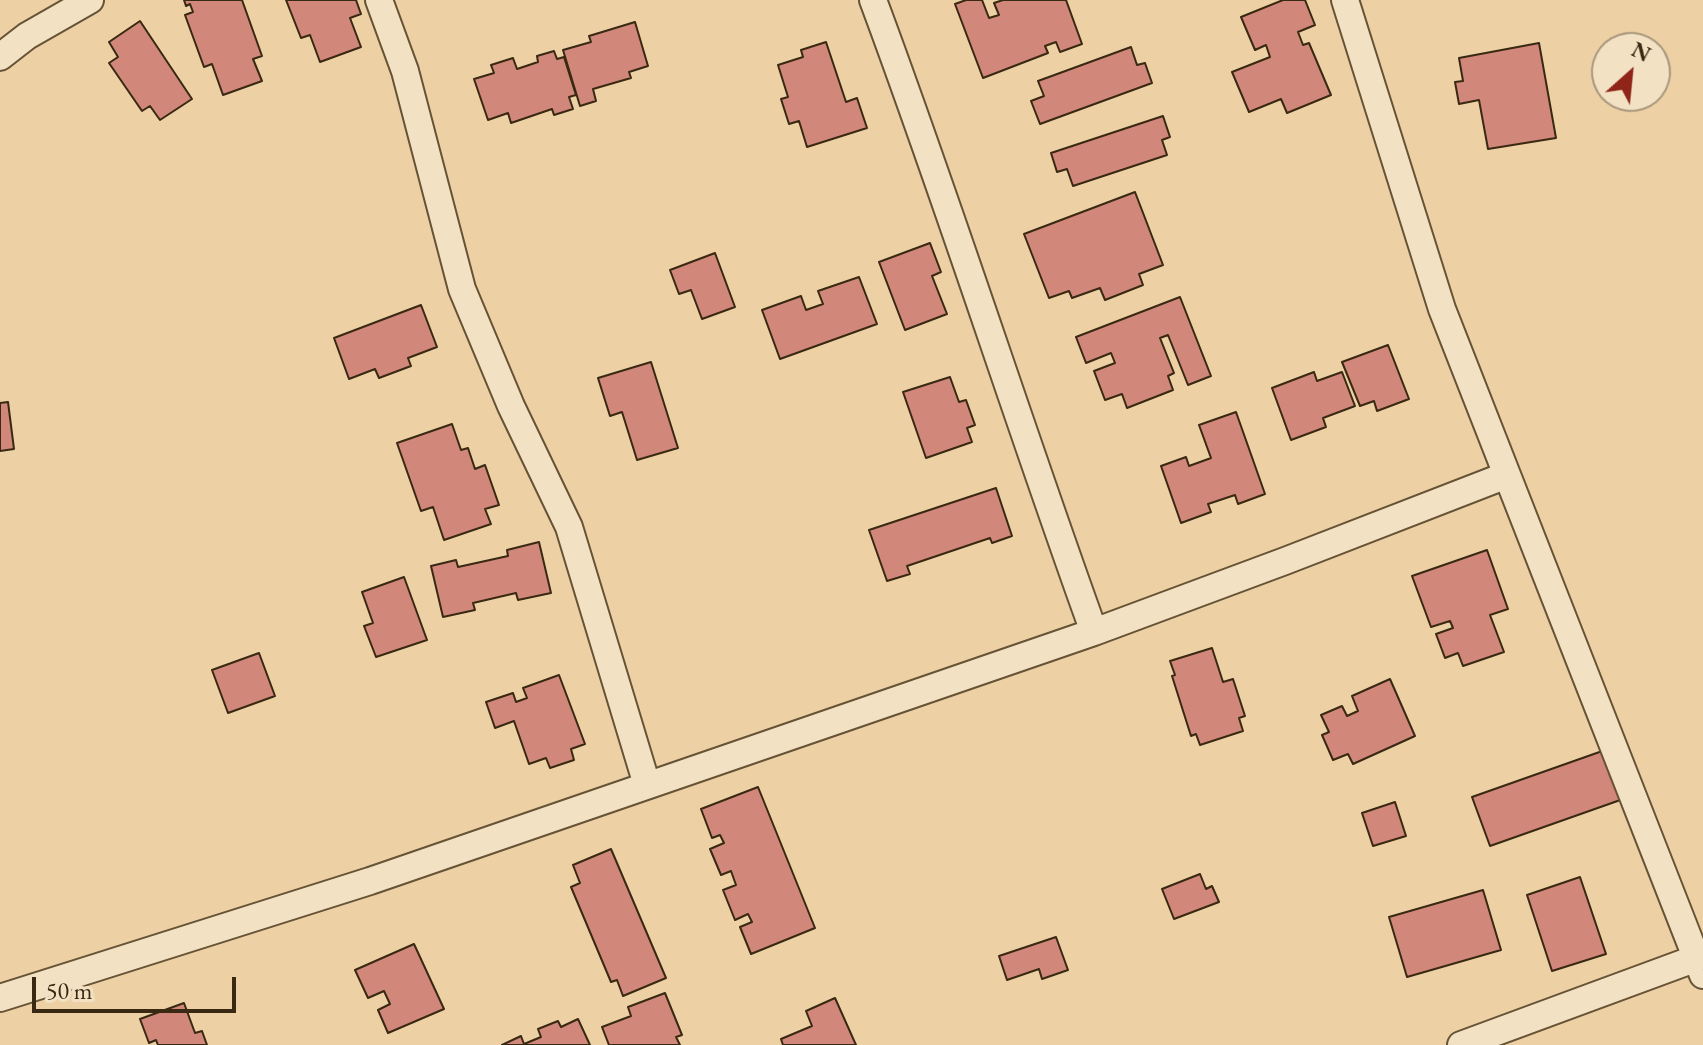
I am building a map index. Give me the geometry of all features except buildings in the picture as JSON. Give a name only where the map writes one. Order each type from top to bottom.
[{"type":"street","points":[[0,57],[27,36],[90,0]]},
{"type":"street","points":[[379,0],[405,71],[462,289],[511,406],[569,527],[647,785]]},
{"type":"street","points":[[873,0],[1094,632]]},
{"type":"street","points":[[1345,0],[1442,309],[1700,967],[1461,1045]]},
{"type":"street","points":[[0,998],[370,881],[1094,632],[1507,475]]}]
